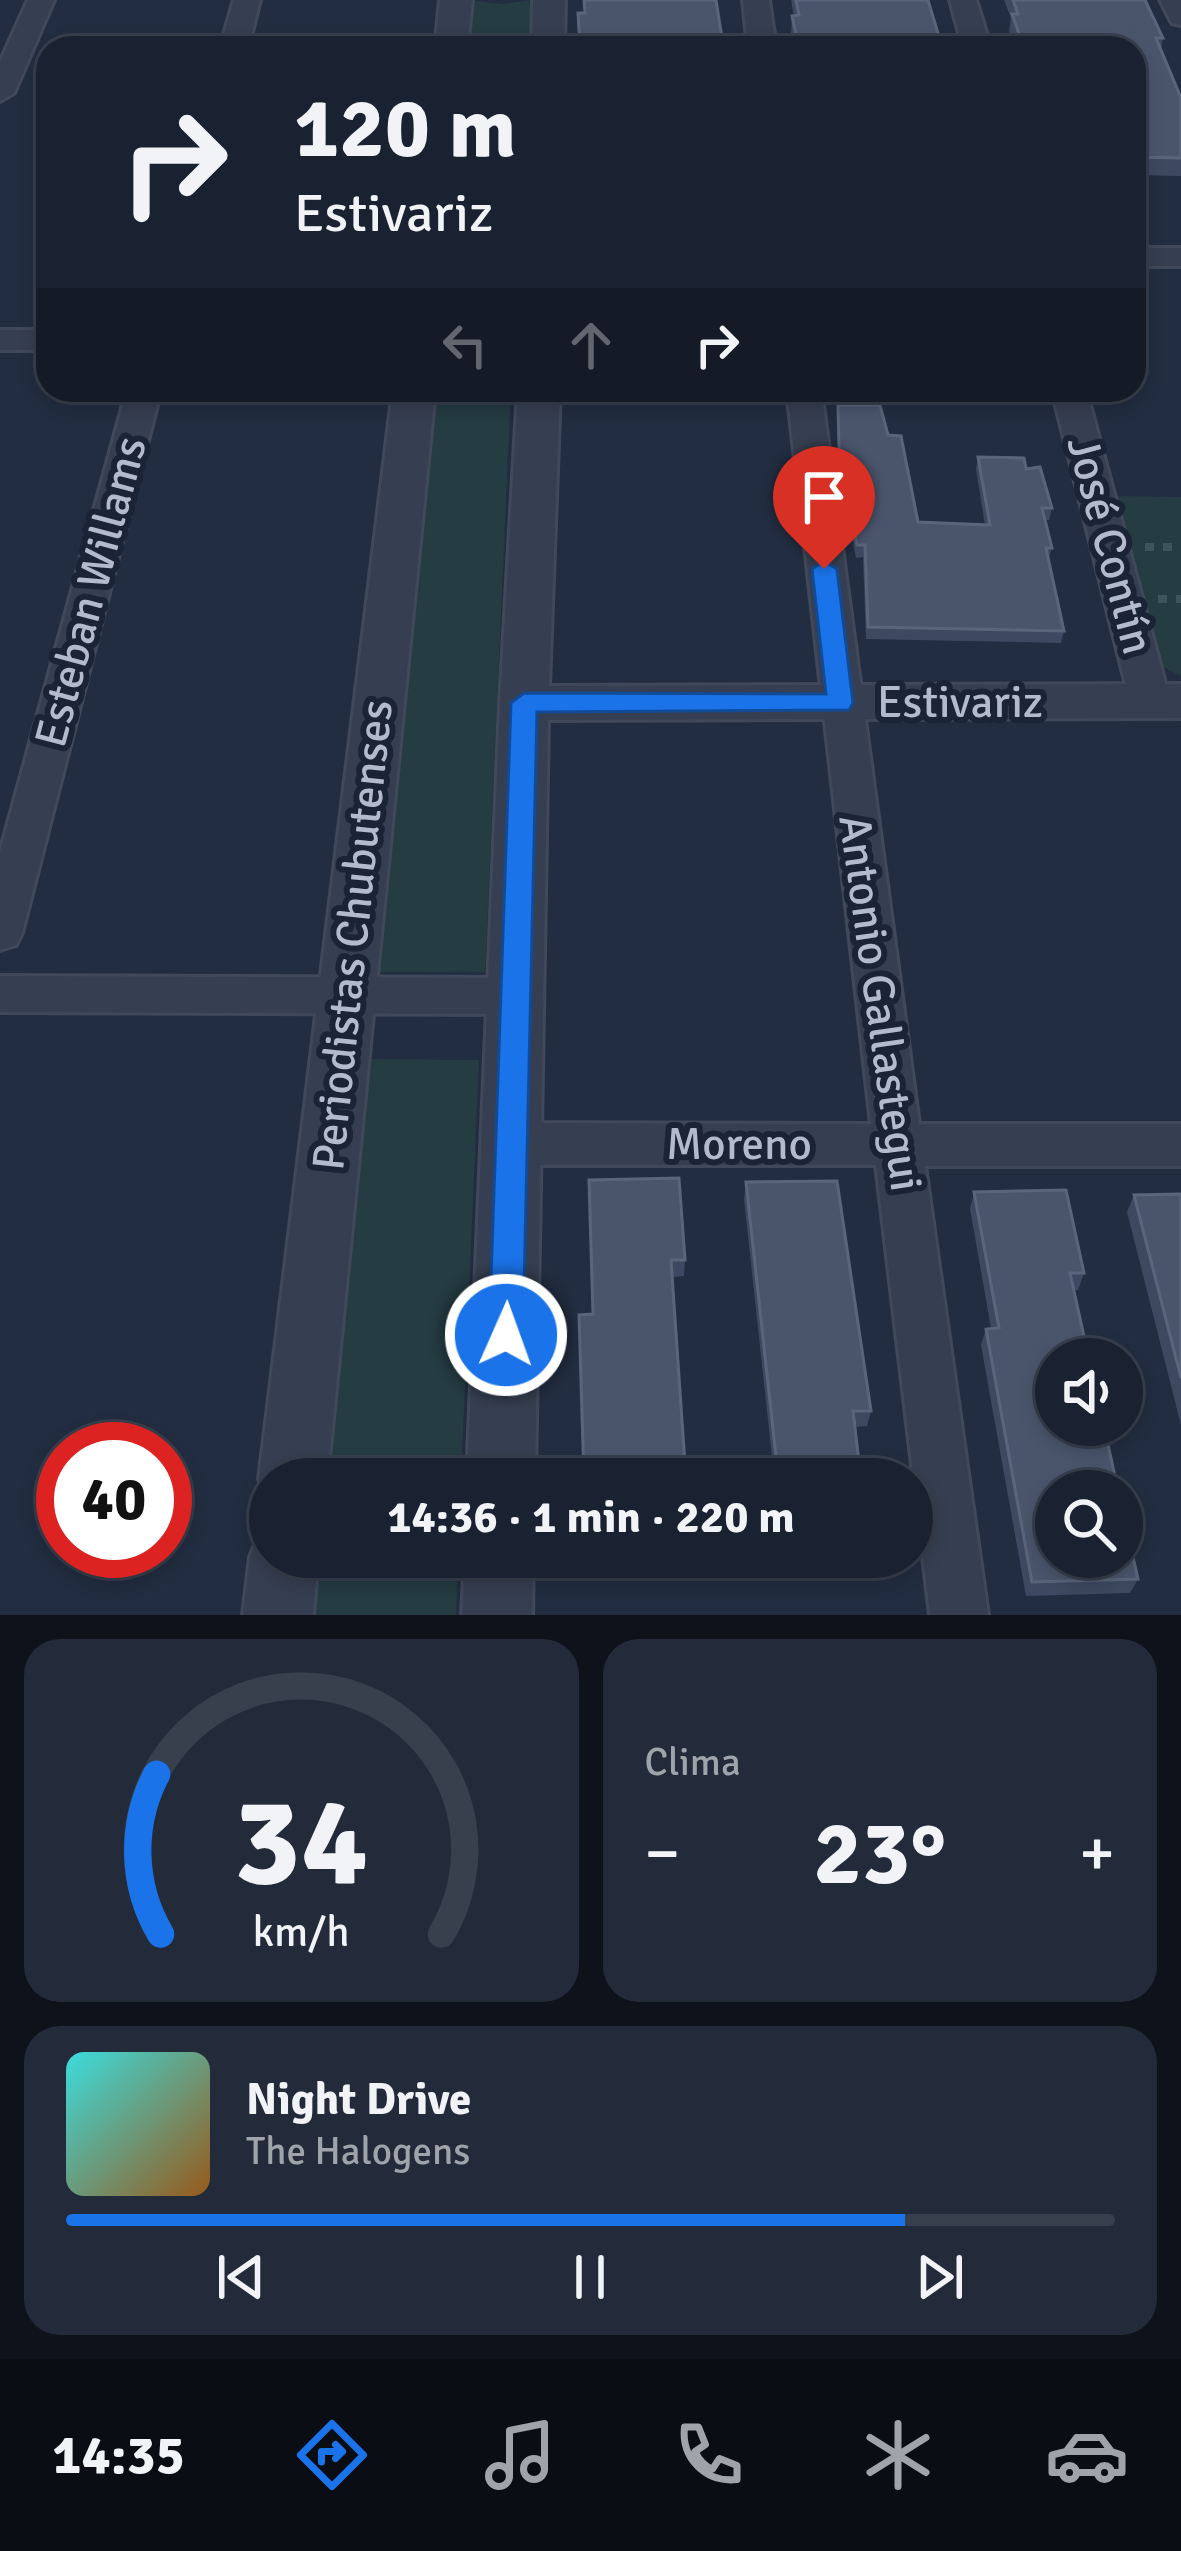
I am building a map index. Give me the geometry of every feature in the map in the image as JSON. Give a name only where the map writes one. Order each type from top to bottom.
[{"type":"street","points":[[0,93],[41,0]]},
{"type":"street","points":[[238,36],[247,0]]},
{"type":"street","points":[[452,36],[456,0]]},
{"type":"street","points":[[548,36],[549,0]]},
{"type":"street","points":[[756,0],[760,36]]},
{"type":"street","points":[[963,0],[973,36]]},
{"type":"street","points":[[1173,0],[1181,17]]},
{"type":"street","points":[[1146,257],[1181,257]]},
{"type":"street","points":[[0,340],[36,340]]},
{"type":"street","name":"Esteban Willams","points":[[0,933],[141,402]]},
{"type":"street","name":"Periodistas Chubutenses","points":[[294,1458],[412,402]]},
{"type":"street","points":[[502,1458],[537,402]]},
{"type":"street","name":"Antonio Gallastegui","points":[[805,402],[959,1615]]},
{"type":"street","name":"José Contín","points":[[1073,402],[1166,701]]},
{"type":"street","name":"Estivariz","points":[[524,703],[1166,701]]},
{"type":"street","points":[[0,994],[518,996]]},
{"type":"street","name":"Moreno","points":[[513,1144],[1181,1145]]},
{"type":"street","points":[[278,1615],[282,1578]]},
{"type":"street","points":[[496,1615],[498,1578]]},
{"type":"path","points":[[1144,547],[1181,547]]},
{"type":"path","points":[[1157,599],[1181,599]]},
{"type":"green space","points":[[469,0],[502,4],[533,0],[532,36],[465,36]]},
{"type":"green space","points":[[428,402],[510,402],[485,972],[375,972]]},
{"type":"green space","points":[[1114,496],[1181,497],[1181,676],[1157,664]]},
{"type":"green space","points":[[365,1059],[479,1060],[462,1458],[329,1458]]},
{"type":"green space","points":[[317,1578],[457,1578],[456,1615],[314,1615]]},
{"type":"building","points":[[584,0],[716,0],[722,36],[579,36],[578,13],[585,13]]},
{"type":"building","points":[[796,0],[928,0],[939,36],[796,36],[792,16],[799,15]]},
{"type":"building","points":[[1013,0],[1145,0],[1163,38],[1156,38],[1181,98],[1181,158],[1146,157],[1146,36],[1020,36],[1012,14],[1018,14]]},
{"type":"building","points":[[838,405],[880,405],[888,435],[901,436],[918,522],[990,525],[978,457],[1024,458],[1026,469],[1040,467],[1052,508],[1042,508],[1064,631],[868,627],[865,545],[857,545],[848,500],[855,500],[839,448]]},
{"type":"building","points":[[679,1178],[685,1260],[671,1260],[685,1458],[583,1458],[579,1315],[593,1314],[589,1180]]},
{"type":"building","points":[[837,1181],[871,1411],[853,1411],[859,1458],[757,1458],[776,1457],[746,1182]]},
{"type":"building","points":[[1066,1190],[1084,1273],[1070,1273],[1084,1338],[1035,1338],[1035,1446],[1108,1446],[1114,1470],[1035,1470],[1035,1578],[1138,1579],[1032,1582],[986,1329],[999,1328],[974,1192]]},
{"type":"building","points":[[1181,1194],[1181,1378],[1134,1195]]},
{"type":"route","points":[[506,1335],[524,703],[840,703],[824,569]]}]
